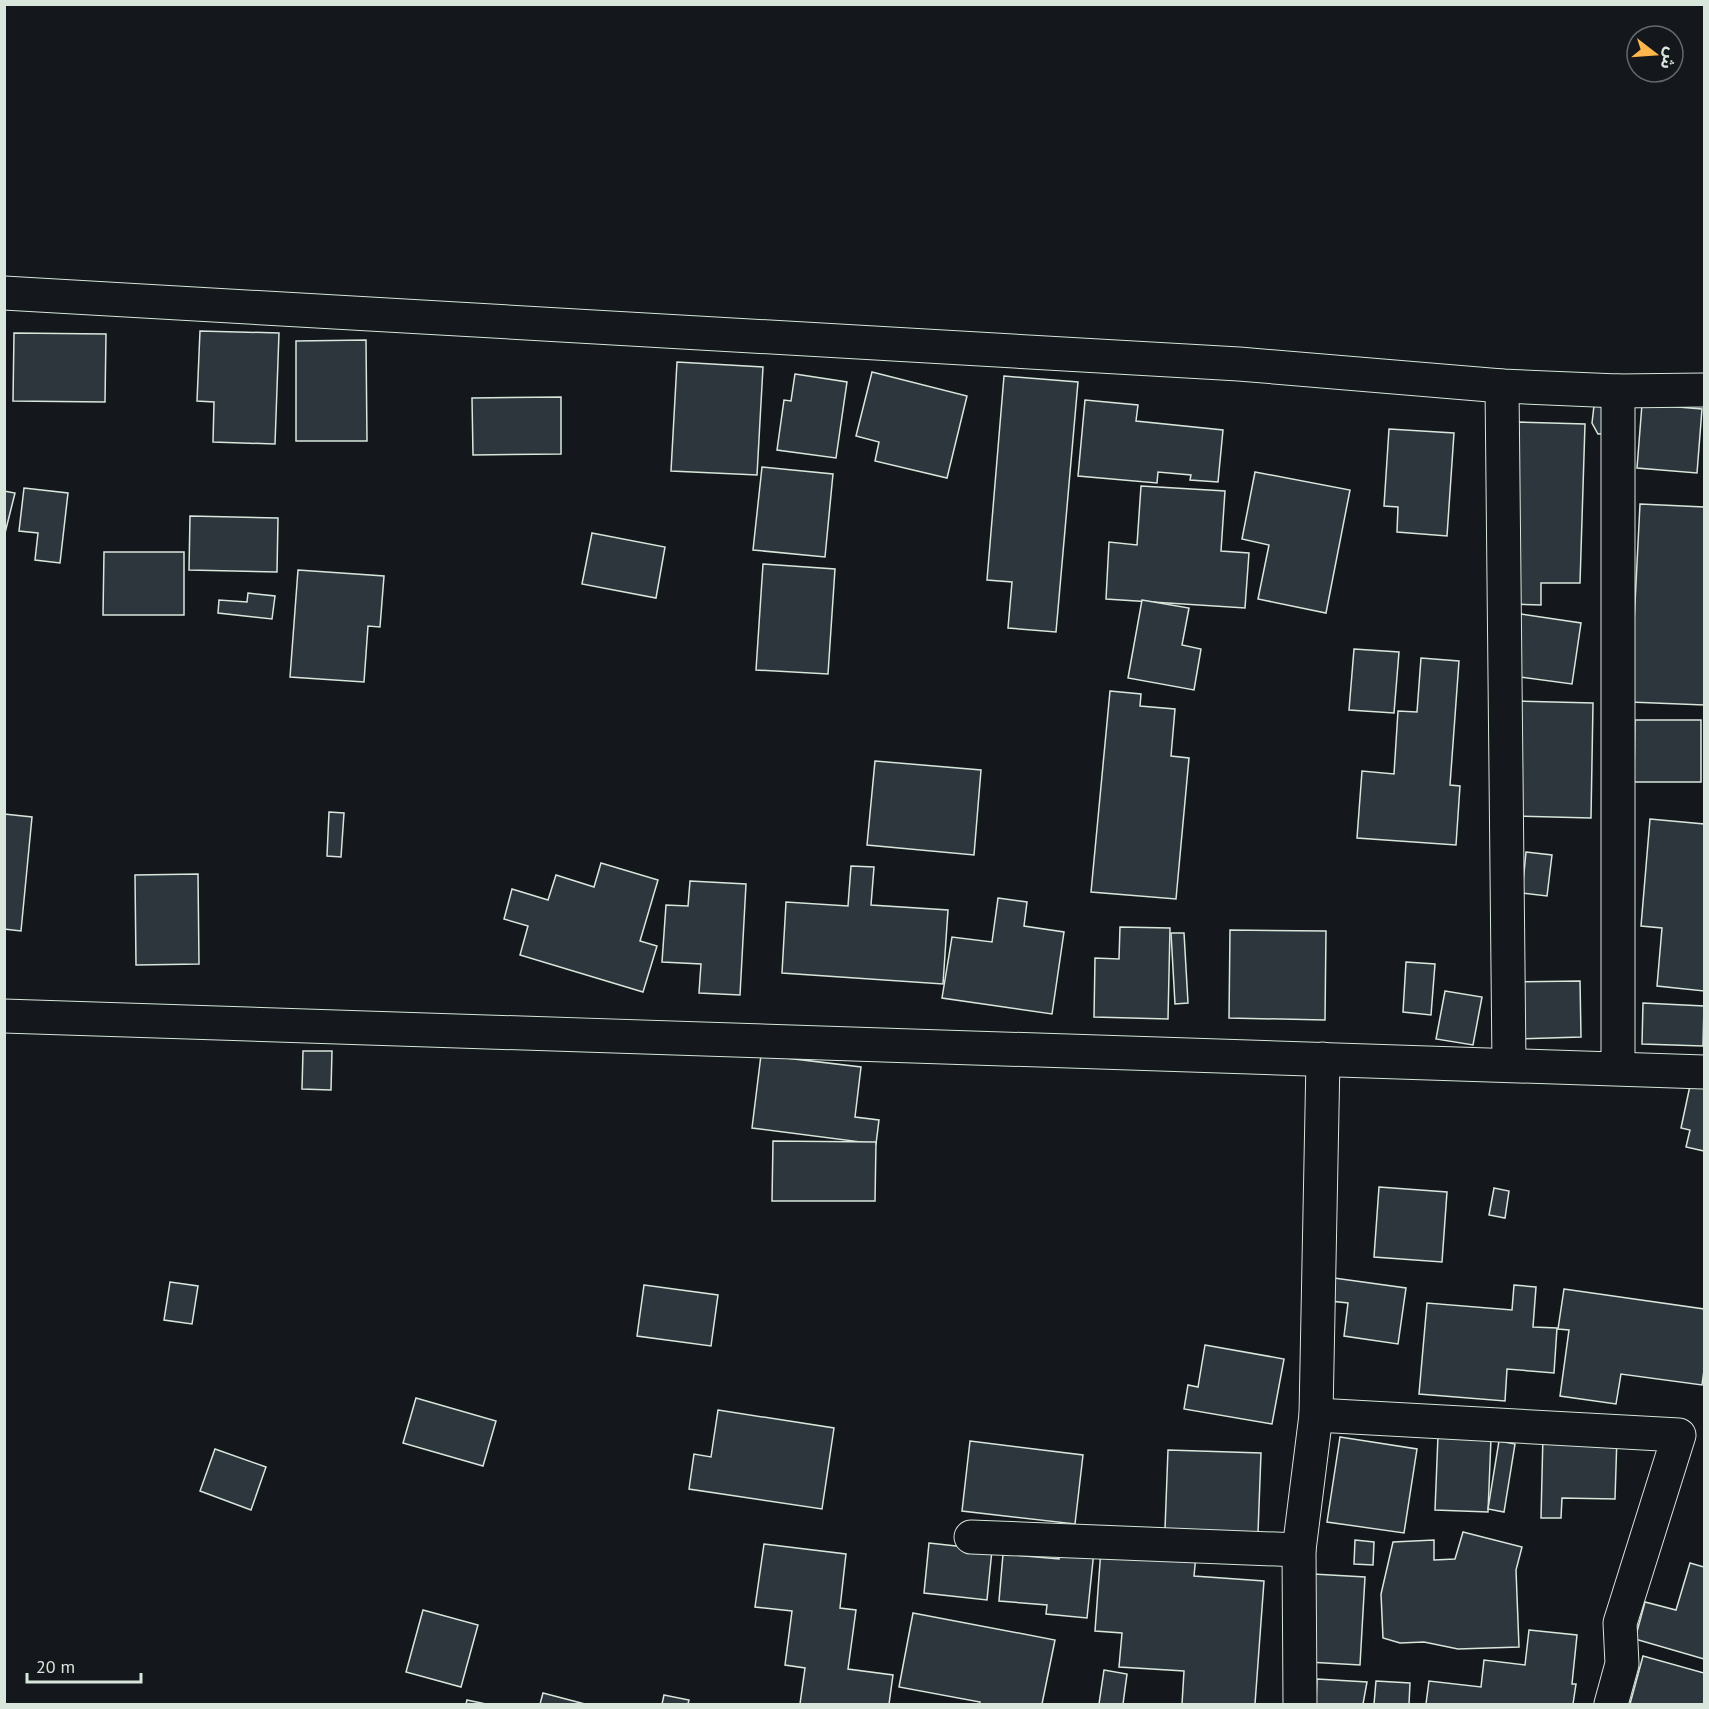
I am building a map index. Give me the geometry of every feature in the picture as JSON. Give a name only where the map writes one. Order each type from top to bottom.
[{"type":"street","points":[[4,293],[1215,363],[1502,386],[1618,391],[1704,390]]},
{"type":"street","points":[[1502,386],[1509,1065]]},
{"type":"street","points":[[1618,391],[1618,1068]]},
{"type":"street","points":[[4,1016],[1704,1072]]},
{"type":"street","points":[[1300,1704],[1299,1550],[1316,1415],[1323,1059]]},
{"type":"street","points":[[1316,1415],[1679,1435],[1620,1623],[1622,1664],[1611,1704]]},
{"type":"street","points":[[971,1537],[1299,1550]]},
{"type":"building","points":[[200,331],[279,333],[275,444],[213,442],[214,402],[197,401]]},
{"type":"building","points":[[14,333],[106,334],[105,402],[13,401]]},
{"type":"building","points":[[366,340],[367,441],[296,441],[296,341]]},
{"type":"building","points":[[677,362],[763,367],[757,475],[671,471]]},
{"type":"building","points":[[872,372],[967,396],[947,478],[875,461],[879,442],[856,436]]},
{"type":"building","points":[[795,374],[847,382],[836,458],[777,450],[784,400],[791,401]]},
{"type":"building","points":[[1004,376],[1078,382],[1056,632],[1008,628],[1012,582],[987,580]]},
{"type":"building","points":[[1611,396],[1615,433],[1598,434],[1592,423],[1595,397]]},
{"type":"building","points":[[561,397],[561,454],[473,455],[472,398]]},
{"type":"building","points":[[1085,400],[1138,405],[1136,421],[1223,430],[1218,482],[1190,480],[1191,475],[1158,472],[1157,483],[1078,476]]},
{"type":"building","points":[[1642,404],[1702,409],[1697,473],[1637,468]]},
{"type":"building","points":[[1517,422],[1585,424],[1580,583],[1541,583],[1541,605],[1512,604]]},
{"type":"building","points":[[1389,429],[1454,433],[1447,536],[1397,532],[1398,507],[1384,506]]},
{"type":"building","points":[[762,467],[833,474],[825,557],[753,550]]},
{"type":"building","points":[[1255,472],[1350,490],[1326,613],[1258,599],[1269,545],[1242,539]]},
{"type":"building","points":[[1141,486],[1225,491],[1221,551],[1249,553],[1245,608],[1106,599],[1109,542],[1137,545]]},
{"type":"building","points":[[24,488],[68,493],[60,563],[35,560],[38,533],[19,531]]},
{"type":"building","points":[[4,491],[15,493],[4,537]]},
{"type":"building","points":[[1640,504],[1704,507],[1704,705],[1630,702]]},
{"type":"building","points":[[190,516],[278,518],[277,572],[189,570]]},
{"type":"building","points":[[592,533],[665,547],[656,598],[582,584]]},
{"type":"building","points":[[104,552],[184,552],[184,615],[103,615]]},
{"type":"building","points":[[763,564],[835,569],[828,674],[756,670]]},
{"type":"building","points":[[298,570],[384,576],[380,627],[368,626],[364,682],[290,677]]},
{"type":"building","points":[[248,593],[275,596],[272,619],[218,613],[219,600],[247,602]]},
{"type":"building","points":[[1142,600],[1189,608],[1182,645],[1201,649],[1194,690],[1128,678]]},
{"type":"building","points":[[1521,614],[1581,623],[1572,684],[1512,676]]},
{"type":"building","points":[[1354,649],[1399,652],[1394,713],[1349,710]]},
{"type":"building","points":[[1421,658],[1459,661],[1450,785],[1460,786],[1456,845],[1357,838],[1362,771],[1394,774],[1398,711],[1417,712]]},
{"type":"building","points":[[1110,691],[1141,694],[1140,706],[1175,709],[1171,756],[1189,758],[1176,899],[1091,892]]},
{"type":"building","points":[[1516,701],[1593,703],[1591,818],[1513,816]]},
{"type":"building","points":[[1635,720],[1701,720],[1701,782],[1634,782]]},
{"type":"building","points":[[875,761],[981,770],[974,855],[867,845]]},
{"type":"building","points":[[329,812],[344,813],[341,857],[327,856]]},
{"type":"building","points":[[4,814],[32,817],[21,931],[4,929]]},
{"type":"building","points":[[1650,819],[1704,824],[1704,991],[1657,986],[1662,928],[1641,926]]},
{"type":"building","points":[[1526,852],[1552,855],[1547,896],[1522,893]]},
{"type":"building","points":[[601,863],[658,880],[640,941],[657,946],[643,992],[520,955],[528,926],[504,919],[512,889],[548,900],[556,875],[594,887]]},
{"type":"building","points":[[851,866],[874,867],[871,905],[948,910],[943,984],[782,973],[786,902],[848,906]]},
{"type":"building","points":[[198,874],[199,964],[136,965],[135,875]]},
{"type":"building","points":[[690,881],[746,884],[740,995],[699,993],[701,964],[662,962],[666,905],[688,906]]},
{"type":"building","points":[[998,898],[1027,902],[1024,926],[1064,932],[1052,1014],[942,998],[952,937],[992,942]]},
{"type":"building","points":[[1120,927],[1170,928],[1168,1019],[1094,1017],[1095,958],[1119,959]]},
{"type":"building","points":[[1230,930],[1326,931],[1325,1020],[1229,1018]]},
{"type":"building","points":[[1171,933],[1184,933],[1188,1003],[1175,1004]]},
{"type":"building","points":[[1406,962],[1435,964],[1431,1015],[1403,1012]]},
{"type":"building","points":[[1580,981],[1581,1037],[1515,1039],[1514,982]]},
{"type":"building","points":[[1445,991],[1482,997],[1473,1045],[1436,1039]]},
{"type":"building","points":[[1643,1003],[1704,1006],[1703,1046],[1642,1044]]},
{"type":"building","points":[[303,1051],[332,1051],[331,1090],[302,1089]]},
{"type":"building","points":[[761,1055],[861,1067],[855,1117],[879,1120],[876,1144],[752,1128]]},
{"type":"building","points":[[1691,1081],[1704,1084],[1704,1151],[1686,1147],[1690,1130],[1681,1128]]},
{"type":"building","points":[[773,1141],[876,1142],[875,1201],[772,1201]]},
{"type":"building","points":[[1379,1187],[1447,1192],[1442,1262],[1374,1257]]},
{"type":"building","points":[[1494,1188],[1509,1191],[1505,1218],[1489,1215]]},
{"type":"building","points":[[1334,1278],[1406,1288],[1398,1344],[1344,1336],[1348,1303],[1330,1301]]},
{"type":"building","points":[[170,1282],[198,1286],[192,1324],[164,1320]]},
{"type":"building","points":[[644,1285],[718,1295],[711,1346],[637,1336]]},
{"type":"building","points":[[1514,1285],[1536,1287],[1533,1327],[1557,1328],[1554,1373],[1507,1369],[1505,1401],[1419,1394],[1427,1303],[1512,1310]]},
{"type":"building","points":[[1564,1289],[1704,1309],[1702,1385],[1621,1374],[1616,1404],[1560,1396],[1569,1330],[1558,1329]]},
{"type":"building","points":[[1205,1345],[1284,1359],[1272,1424],[1184,1409],[1188,1385],[1198,1387]]},
{"type":"building","points":[[416,1398],[496,1421],[483,1466],[403,1443]]},
{"type":"building","points":[[718,1410],[834,1428],[822,1509],[689,1489],[694,1454],[711,1457]]},
{"type":"building","points":[[1543,1434],[1617,1436],[1615,1499],[1562,1498],[1561,1518],[1541,1518]]},
{"type":"building","points":[[1438,1436],[1491,1438],[1488,1512],[1435,1510]]},
{"type":"building","points":[[1340,1437],[1417,1449],[1404,1533],[1327,1522]]},
{"type":"building","points":[[970,1441],[1083,1455],[1075,1524],[962,1511]]},
{"type":"building","points":[[1499,1441],[1515,1444],[1504,1512],[1488,1509]]},
{"type":"building","points":[[215,1449],[266,1467],[251,1510],[200,1491]]},
{"type":"building","points":[[1168,1450],[1261,1453],[1258,1533],[1165,1529]]},
{"type":"building","points":[[1463,1532],[1522,1547],[1516,1570],[1519,1647],[1458,1649],[1424,1642],[1400,1643],[1383,1638],[1381,1594],[1393,1542],[1434,1540],[1434,1560],[1455,1559]]},
{"type":"building","points":[[1355,1540],[1374,1542],[1373,1565],[1354,1564]]},
{"type":"building","points":[[929,1543],[992,1550],[987,1600],[924,1593]]},
{"type":"building","points":[[764,1544],[846,1554],[840,1608],[856,1610],[848,1669],[893,1675],[889,1704],[800,1704],[805,1668],[785,1665],[792,1611],[755,1607]]},
{"type":"building","points":[[1060,1549],[1094,1551],[1087,1618],[1046,1614],[1047,1605],[999,1601],[1003,1554],[1059,1559]]},
{"type":"building","points":[[1101,1549],[1196,1555],[1194,1576],[1264,1581],[1255,1704],[1182,1704],[1184,1671],[1119,1667],[1122,1633],[1095,1631]]},
{"type":"building","points":[[1690,1563],[1704,1567],[1704,1659],[1635,1639],[1645,1602],[1676,1610]]},
{"type":"building","points":[[1313,1574],[1365,1577],[1360,1665],[1308,1662]]},
{"type":"building","points":[[423,1610],[478,1625],[461,1687],[406,1672]]},
{"type":"building","points":[[913,1613],[1055,1640],[1042,1704],[979,1704],[980,1702],[899,1687]]},
{"type":"building","points":[[1529,1630],[1577,1635],[1572,1684],[1576,1684],[1573,1704],[1426,1704],[1429,1681],[1481,1687],[1484,1660],[1525,1665]]},
{"type":"building","points":[[1643,1656],[1704,1673],[1704,1704],[1630,1704]]},
{"type":"building","points":[[1104,1670],[1127,1674],[1123,1704],[1099,1704]]},
{"type":"building","points":[[1317,1679],[1367,1682],[1363,1704],[1316,1704]]},
{"type":"building","points":[[1376,1681],[1410,1683],[1409,1704],[1374,1704]]},
{"type":"building","points":[[543,1693],[585,1704],[540,1704]]},
{"type":"building","points":[[664,1695],[689,1700],[688,1704],[662,1704]]},
{"type":"building","points":[[467,1700],[486,1704],[466,1704]]}]
